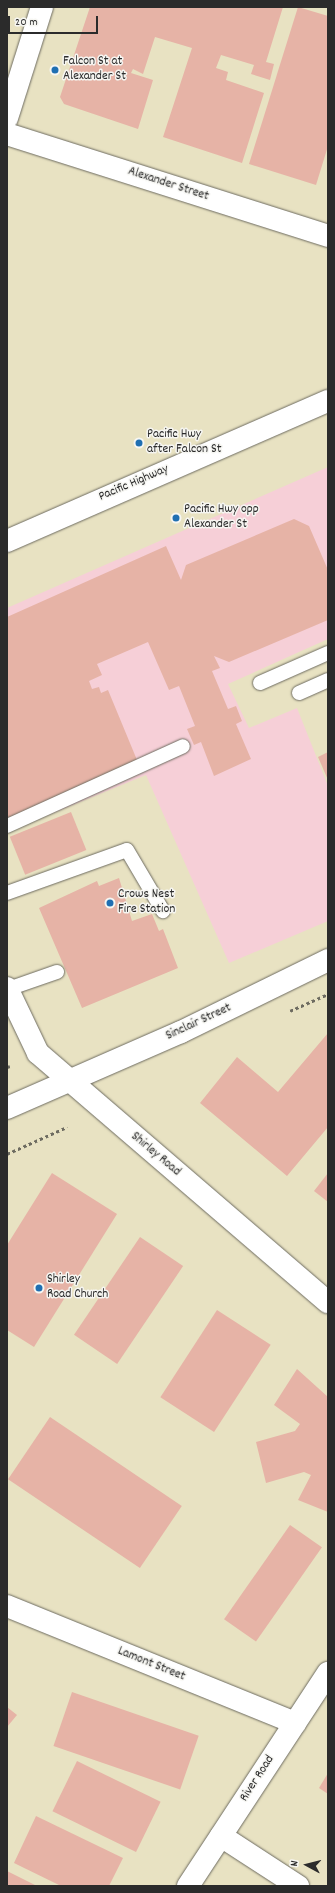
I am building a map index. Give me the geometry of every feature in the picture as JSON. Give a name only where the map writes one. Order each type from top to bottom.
[{"type":"main road","points":[[7,118],[42,7]]},
{"type":"main road","name":"Alexander Street","points":[[7,134],[328,236]]},
{"type":"main road","name":"Pacific Highway","points":[[7,541],[328,401]]},
{"type":"main road","points":[[7,526],[43,524]]},
{"type":"main road","name":"Sinclair Street","points":[[7,1108],[68,1080],[181,1032],[328,960]]},
{"type":"main road","name":"Shirley Road","points":[[7,988],[33,1048],[68,1080],[328,1302]]},
{"type":"main road","name":"Lamont Street","points":[[7,1606],[295,1723]]},
{"type":"main road","name":"River Road","points":[[188,1886],[328,1673]]},
{"type":"main road","points":[[221,1836],[298,1886]]},
{"type":"lane","points":[[260,683],[328,653]]},
{"type":"lane","points":[[299,693],[328,680]]},
{"type":"lane","points":[[7,826],[183,746]]},
{"type":"lane","points":[[7,892],[126,850],[163,911]]},
{"type":"lane","points":[[7,988],[56,972]]},
{"type":"path","points":[[7,1154],[67,1127]]},
{"type":"shaded area","points":[[328,467],[328,639],[228,684],[249,728],[297,708],[328,786],[328,921],[229,963],[146,775],[7,832],[7,608]]},
{"type":"building","points":[[90,7],[283,7],[266,62],[274,64],[270,80],[251,74],[254,65],[221,55],[216,68],[228,72],[226,80],[264,93],[242,163],[163,137],[192,48],[155,37],[143,74],[133,69],[131,73],[153,80],[138,129],[64,104],[60,97]]},
{"type":"building","points":[[298,7],[328,16],[328,146],[316,185],[249,164]]},
{"type":"building","points":[[294,519],[309,526],[328,570],[328,620],[229,662],[214,656],[220,668],[212,671],[228,709],[236,706],[242,721],[236,724],[251,759],[214,776],[201,742],[194,745],[187,729],[195,726],[179,686],[169,690],[148,642],[97,664],[102,675],[89,681],[92,689],[99,687],[101,693],[108,690],[137,760],[7,819],[7,617],[166,546],[181,580],[186,565]]},
{"type":"building","points":[[328,752],[328,780],[318,757]]},
{"type":"building","points":[[71,812],[86,850],[25,875],[10,837]]},
{"type":"building","points":[[119,878],[132,921],[152,914],[159,931],[163,929],[178,968],[82,1008],[39,908],[97,881],[99,886]]},
{"type":"building","points":[[328,1033],[328,1127],[287,1176],[200,1103],[237,1057],[278,1092]]},
{"type":"building","name":"Shirley Road Church","points":[[52,1173],[117,1214],[34,1347],[7,1330],[7,1245]]},
{"type":"building","points":[[328,1173],[328,1202],[314,1191]]},
{"type":"building","points":[[140,1237],[183,1266],[117,1364],[74,1335]]},
{"type":"building","points":[[217,1310],[271,1345],[214,1432],[160,1397]]},
{"type":"building","points":[[297,1369],[328,1397],[328,1512],[298,1500],[311,1475],[304,1472],[266,1483],[256,1442],[295,1431],[300,1424],[274,1405]]},
{"type":"building","points":[[50,1417],[182,1506],[140,1568],[8,1479]]},
{"type":"building","points":[[290,1525],[322,1547],[256,1642],[224,1619]]},
{"type":"building","points":[[72,1692],[199,1736],[180,1790],[53,1746]]},
{"type":"building","points":[[7,1707],[17,1715],[7,1727]]},
{"type":"building","points":[[77,1761],[161,1802],[136,1852],[52,1811]]},
{"type":"building","points":[[328,1773],[328,1794],[319,1788]]},
{"type":"building","points":[[36,1816],[123,1858],[109,1886],[61,1886],[14,1863]]},
{"type":"building","points":[[7,1871],[37,1886],[7,1886]]},
{"type":"place","name":"Falcon St at Alexander St","points":[[55,70]]},
{"type":"place","name":"Pacific Hwy after Falcon St","points":[[139,443]]},
{"type":"place","name":"Pacific Hwy opp Alexander St","points":[[176,518]]},
{"type":"place","name":"Crows Nest Fire Station","points":[[110,903]]},
{"type":"place","name":"Shirley Road Church","points":[[39,1288]]}]
